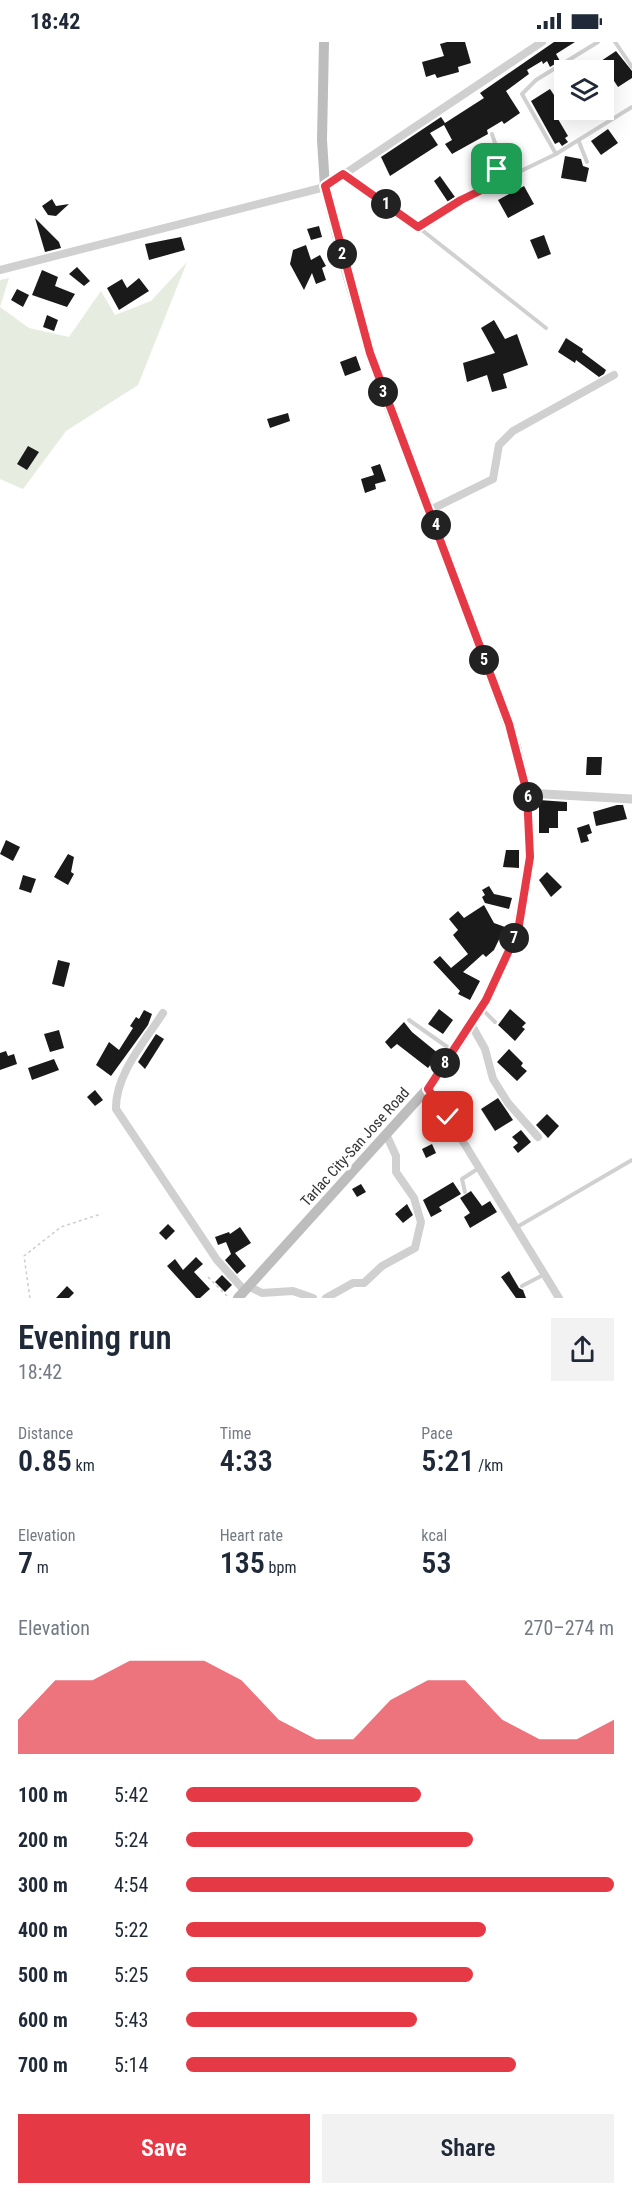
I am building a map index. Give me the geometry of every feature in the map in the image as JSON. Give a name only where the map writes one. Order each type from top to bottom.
[{"type":"main road","name":"Tarlac City-San Jose Road","points":[[243,1292],[428,1089],[454,1051],[480,1008],[510,949],[523,906],[530,857],[527,793],[509,724],[370,353],[325,186],[322,140],[324,42]]},
{"type":"street","points":[[0,270],[325,186],[542,42]]},
{"type":"street","points":[[430,510],[493,479],[499,446],[513,431],[614,375]]},
{"type":"street","points":[[527,793],[632,799]]},
{"type":"street","points":[[163,1012],[124,1075],[116,1096],[116,1109],[217,1260],[243,1292],[293,1291],[313,1298]]},
{"type":"street","points":[[471,1024],[484,1049],[493,1079],[508,1103],[538,1137]]},
{"type":"street","points":[[428,1089],[480,1168],[559,1298]]},
{"type":"street","points":[[326,1298],[353,1283],[364,1283],[382,1266],[415,1248],[421,1222],[414,1198],[396,1172],[396,1156],[386,1134]]},
{"type":"lane","points":[[556,154],[522,94],[536,80],[598,42]]},
{"type":"lane","points":[[615,42],[632,68]]},
{"type":"lane","points":[[418,227],[461,200],[579,142],[632,107]]},
{"type":"lane","points":[[492,134],[498,152],[494,184]]},
{"type":"lane","points":[[579,142],[587,162]]},
{"type":"lane","points":[[343,174],[418,227],[546,328]]},
{"type":"lane","points":[[480,1008],[495,1022]]},
{"type":"lane","points":[[409,1020],[454,1051]]},
{"type":"lane","points":[[516,1228],[632,1160]]},
{"type":"lane","points":[[465,1192],[462,1179],[480,1168]]},
{"type":"lane","points":[[522,1286],[544,1274]]},
{"type":"path","points":[[30,1298],[24,1256],[61,1227],[101,1214]]},
{"type":"path","points":[[208,1277],[228,1298]]},
{"type":"shaded area","points":[[187,262],[138,385],[66,431],[23,489],[0,479],[0,307],[29,328],[69,337],[101,291],[115,315],[151,301]]},
{"type":"shaded area","points":[[9,278],[0,307],[0,280]]},
{"type":"building","points":[[465,42],[471,63],[458,67],[459,72],[437,78],[435,74],[426,77],[422,62],[444,56],[440,44]]},
{"type":"building","points":[[554,42],[575,42],[556,54],[559,60],[554,60],[554,65],[550,67],[547,61],[543,64],[542,61],[527,70],[529,74],[506,91],[520,113],[504,124],[502,121],[487,130],[488,134],[452,154],[445,144],[452,140],[444,125],[430,133],[438,145],[390,176],[381,157],[441,117],[445,123],[484,98],[480,93]]},
{"type":"building","points":[[616,51],[632,71],[632,78],[618,87],[614,81],[614,60],[602,60]]},
{"type":"building","points":[[550,89],[554,95],[554,120],[559,120],[568,136],[565,138],[568,142],[562,146],[559,142],[555,144],[531,101]]},
{"type":"building","points":[[608,129],[618,143],[601,155],[591,141]]},
{"type":"building","points":[[565,156],[581,159],[583,166],[589,168],[586,182],[561,178]]},
{"type":"building","points":[[440,176],[455,197],[448,202],[434,181]]},
{"type":"building","points":[[524,186],[534,204],[508,218],[498,200]]},
{"type":"building","points":[[52,199],[56,206],[69,204],[56,216],[48,215],[42,206]]},
{"type":"building","points":[[35,218],[59,242],[61,248],[45,252]]},
{"type":"building","points":[[319,226],[322,237],[311,240],[307,229]]},
{"type":"building","points":[[544,235],[551,254],[538,259],[530,240]]},
{"type":"building","points":[[181,237],[185,250],[149,260],[145,244]]},
{"type":"building","points":[[306,245],[311,260],[320,255],[326,266],[322,268],[326,280],[316,284],[312,273],[304,290],[290,264],[293,250]]},
{"type":"building","points":[[77,267],[90,281],[84,286],[69,274]]},
{"type":"building","points":[[42,270],[58,277],[55,286],[75,294],[67,307],[32,295]]},
{"type":"building","points":[[139,278],[149,291],[119,310],[107,288],[122,279],[127,288]]},
{"type":"building","points":[[17,289],[29,295],[23,307],[11,300]]},
{"type":"building","points":[[47,315],[58,320],[54,331],[43,327]]},
{"type":"building","points":[[494,320],[505,339],[517,334],[528,365],[503,374],[507,388],[492,392],[487,375],[467,382],[463,363],[495,353],[481,328]]},
{"type":"building","points":[[566,338],[583,349],[582,352],[606,370],[604,374],[599,377],[576,360],[575,363],[558,352]]},
{"type":"building","points":[[356,356],[361,370],[345,376],[340,362]]},
{"type":"building","points":[[288,413],[290,421],[270,428],[267,419]]},
{"type":"building","points":[[28,446],[39,452],[27,470],[17,464]]},
{"type":"building","points":[[380,464],[386,481],[375,484],[376,489],[365,493],[361,479],[374,475],[371,467]]},
{"type":"building","points":[[587,757],[602,757],[601,775],[586,775]]},
{"type":"building","points":[[539,800],[567,802],[567,811],[558,811],[558,828],[549,828],[549,833],[539,833]]},
{"type":"building","points":[[623,805],[627,819],[596,826],[593,812]]},
{"type":"building","points":[[589,824],[592,833],[587,835],[589,841],[581,843],[577,828]]},
{"type":"building","points":[[6,840],[20,847],[13,861],[0,854]]},
{"type":"building","points":[[506,850],[519,850],[519,868],[503,867]]},
{"type":"building","points":[[68,854],[74,857],[71,872],[74,874],[68,885],[54,877]]},
{"type":"building","points":[[547,872],[562,887],[551,897],[539,880]]},
{"type":"building","points":[[23,875],[36,879],[31,893],[19,889]]},
{"type":"building","points":[[489,886],[494,894],[512,898],[509,909],[485,903],[482,890]]},
{"type":"building","points":[[484,905],[494,923],[505,927],[494,950],[486,957],[483,954],[463,972],[480,981],[470,1000],[458,994],[460,991],[433,962],[440,956],[451,968],[468,954],[453,935],[458,930],[449,919],[458,911],[464,918]]},
{"type":"building","points":[[58,960],[70,963],[64,987],[52,984]]},
{"type":"building","points":[[439,1009],[453,1020],[443,1034],[428,1024]]},
{"type":"building","points":[[510,1009],[526,1023],[522,1027],[525,1029],[515,1041],[498,1025]]},
{"type":"building","points":[[144,1010],[152,1014],[148,1025],[111,1076],[96,1065],[109,1042],[119,1050],[133,1028],[130,1026],[136,1017],[139,1019]]},
{"type":"building","points":[[404,1022],[412,1032],[439,1054],[428,1068],[397,1044],[391,1049],[385,1042]]},
{"type":"building","points":[[59,1030],[64,1048],[50,1052],[44,1034]]},
{"type":"building","points":[[156,1034],[164,1039],[145,1069],[138,1062]]},
{"type":"building","points":[[509,1049],[523,1063],[521,1066],[527,1071],[517,1081],[497,1062]]},
{"type":"building","points":[[6,1051],[8,1056],[14,1054],[17,1064],[0,1070],[0,1053]]},
{"type":"building","points":[[54,1059],[59,1070],[32,1080],[28,1068]]},
{"type":"building","points":[[95,1090],[103,1100],[95,1106],[87,1097]]},
{"type":"building","points":[[498,1098],[513,1120],[495,1131],[481,1109]]},
{"type":"building","points":[[547,1114],[559,1126],[548,1138],[536,1125]]},
{"type":"building","points":[[429,1121],[434,1128],[427,1134],[422,1127]]},
{"type":"building","points":[[521,1130],[531,1142],[518,1153],[513,1147],[518,1143],[512,1137]]},
{"type":"building","points":[[432,1144],[436,1153],[426,1158],[422,1149]]},
{"type":"building","points":[[453,1182],[461,1194],[439,1207],[442,1211],[431,1217],[423,1200]]},
{"type":"building","points":[[361,1184],[366,1192],[357,1197],[352,1189]]},
{"type":"building","points":[[471,1191],[482,1206],[490,1201],[497,1212],[470,1228],[464,1217],[470,1213],[460,1198]]},
{"type":"building","points":[[407,1204],[413,1215],[403,1223],[395,1214]]},
{"type":"building","points":[[168,1224],[175,1231],[166,1240],[159,1233]]},
{"type":"building","points":[[240,1227],[251,1243],[235,1253],[246,1266],[237,1274],[225,1260],[231,1254],[226,1242],[218,1245],[215,1237],[229,1232],[230,1234]]},
{"type":"building","points":[[196,1257],[203,1264],[194,1272],[210,1289],[200,1298],[196,1298],[167,1266],[175,1259],[183,1270]]},
{"type":"building","points":[[509,1271],[526,1298],[516,1298],[501,1277]]},
{"type":"building","points":[[222,1275],[232,1285],[225,1292],[215,1282]]},
{"type":"building","points":[[67,1286],[74,1293],[69,1298],[56,1298]]},
{"type":"route","points":[[448,1117],[428,1089],[486,1000],[518,931],[530,857],[531,837],[527,793],[509,724],[370,353],[354,302],[325,186],[343,174],[418,227],[461,200],[494,184],[497,169]]}]
